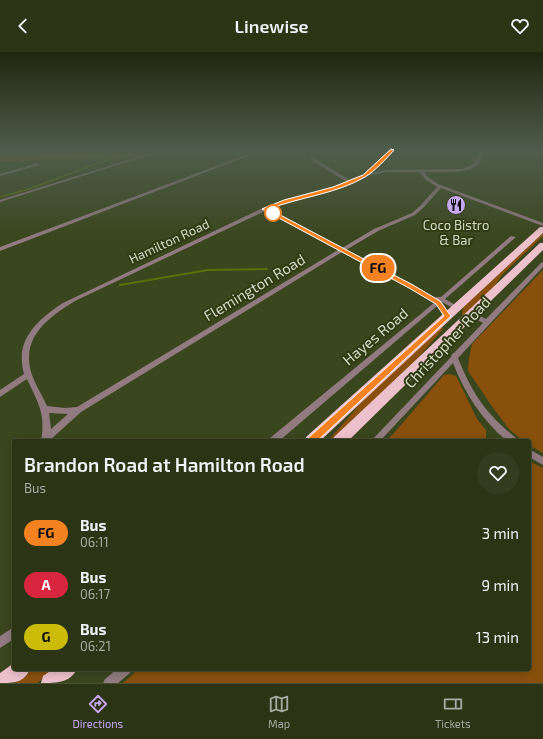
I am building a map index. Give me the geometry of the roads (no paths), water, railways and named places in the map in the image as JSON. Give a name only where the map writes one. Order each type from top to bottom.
[{"type":"highway","points":[[313,439],[543,229]]},
{"type":"highway","points":[[533,255],[531,250],[543,238]]},
{"type":"highway","points":[[341,439],[543,245]]},
{"type":"highway","points":[[436,347],[434,342],[457,316],[459,312],[457,308]]},
{"type":"highway","points":[[2,683],[18,671]]},
{"type":"highway","points":[[50,683],[65,671]]},
{"type":"street","points":[[0,202],[71,179]]},
{"type":"street","points":[[0,249],[184,179]]},
{"type":"street","points":[[346,179],[350,182]]},
{"type":"street","name":"Hamilton Road","points":[[28,375],[24,356],[30,338],[36,328],[46,317],[59,307],[265,209],[285,201],[324,191],[356,179]]},
{"type":"street","points":[[428,179],[440,187],[543,225]]},
{"type":"street","name":"Flemington Road","points":[[47,439],[78,410],[377,229],[414,214],[422,207],[432,193],[440,187]]},
{"type":"street","points":[[265,209],[439,301],[457,308]]},
{"type":"street","name":"Hayes Road","points":[[275,439],[514,237]]},
{"type":"street","name":"Christopher Road","points":[[377,439],[418,397],[486,322],[543,264]]},
{"type":"street","points":[[439,301],[447,316]]},
{"type":"street","points":[[471,314],[486,322]]},
{"type":"street","points":[[454,356],[464,383],[480,409],[511,439]]},
{"type":"street","points":[[0,394],[28,375]]},
{"type":"street","name":"Flemington Road","points":[[28,375],[45,409],[47,420],[46,439]]},
{"type":"street","points":[[45,409],[65,411],[78,410]]},
{"type":"street","points":[[531,454],[543,461]]},
{"type":"street","points":[[0,642],[12,634]]},
{"type":"street","points":[[110,683],[124,671]]},
{"type":"waterway","points":[[0,197],[29,189],[54,179]]},
{"type":"waterway","points":[[120,285],[208,270],[267,269]]},
{"type":"place","name":"Coco Bistro & Bar","points":[[456,205]]}]
